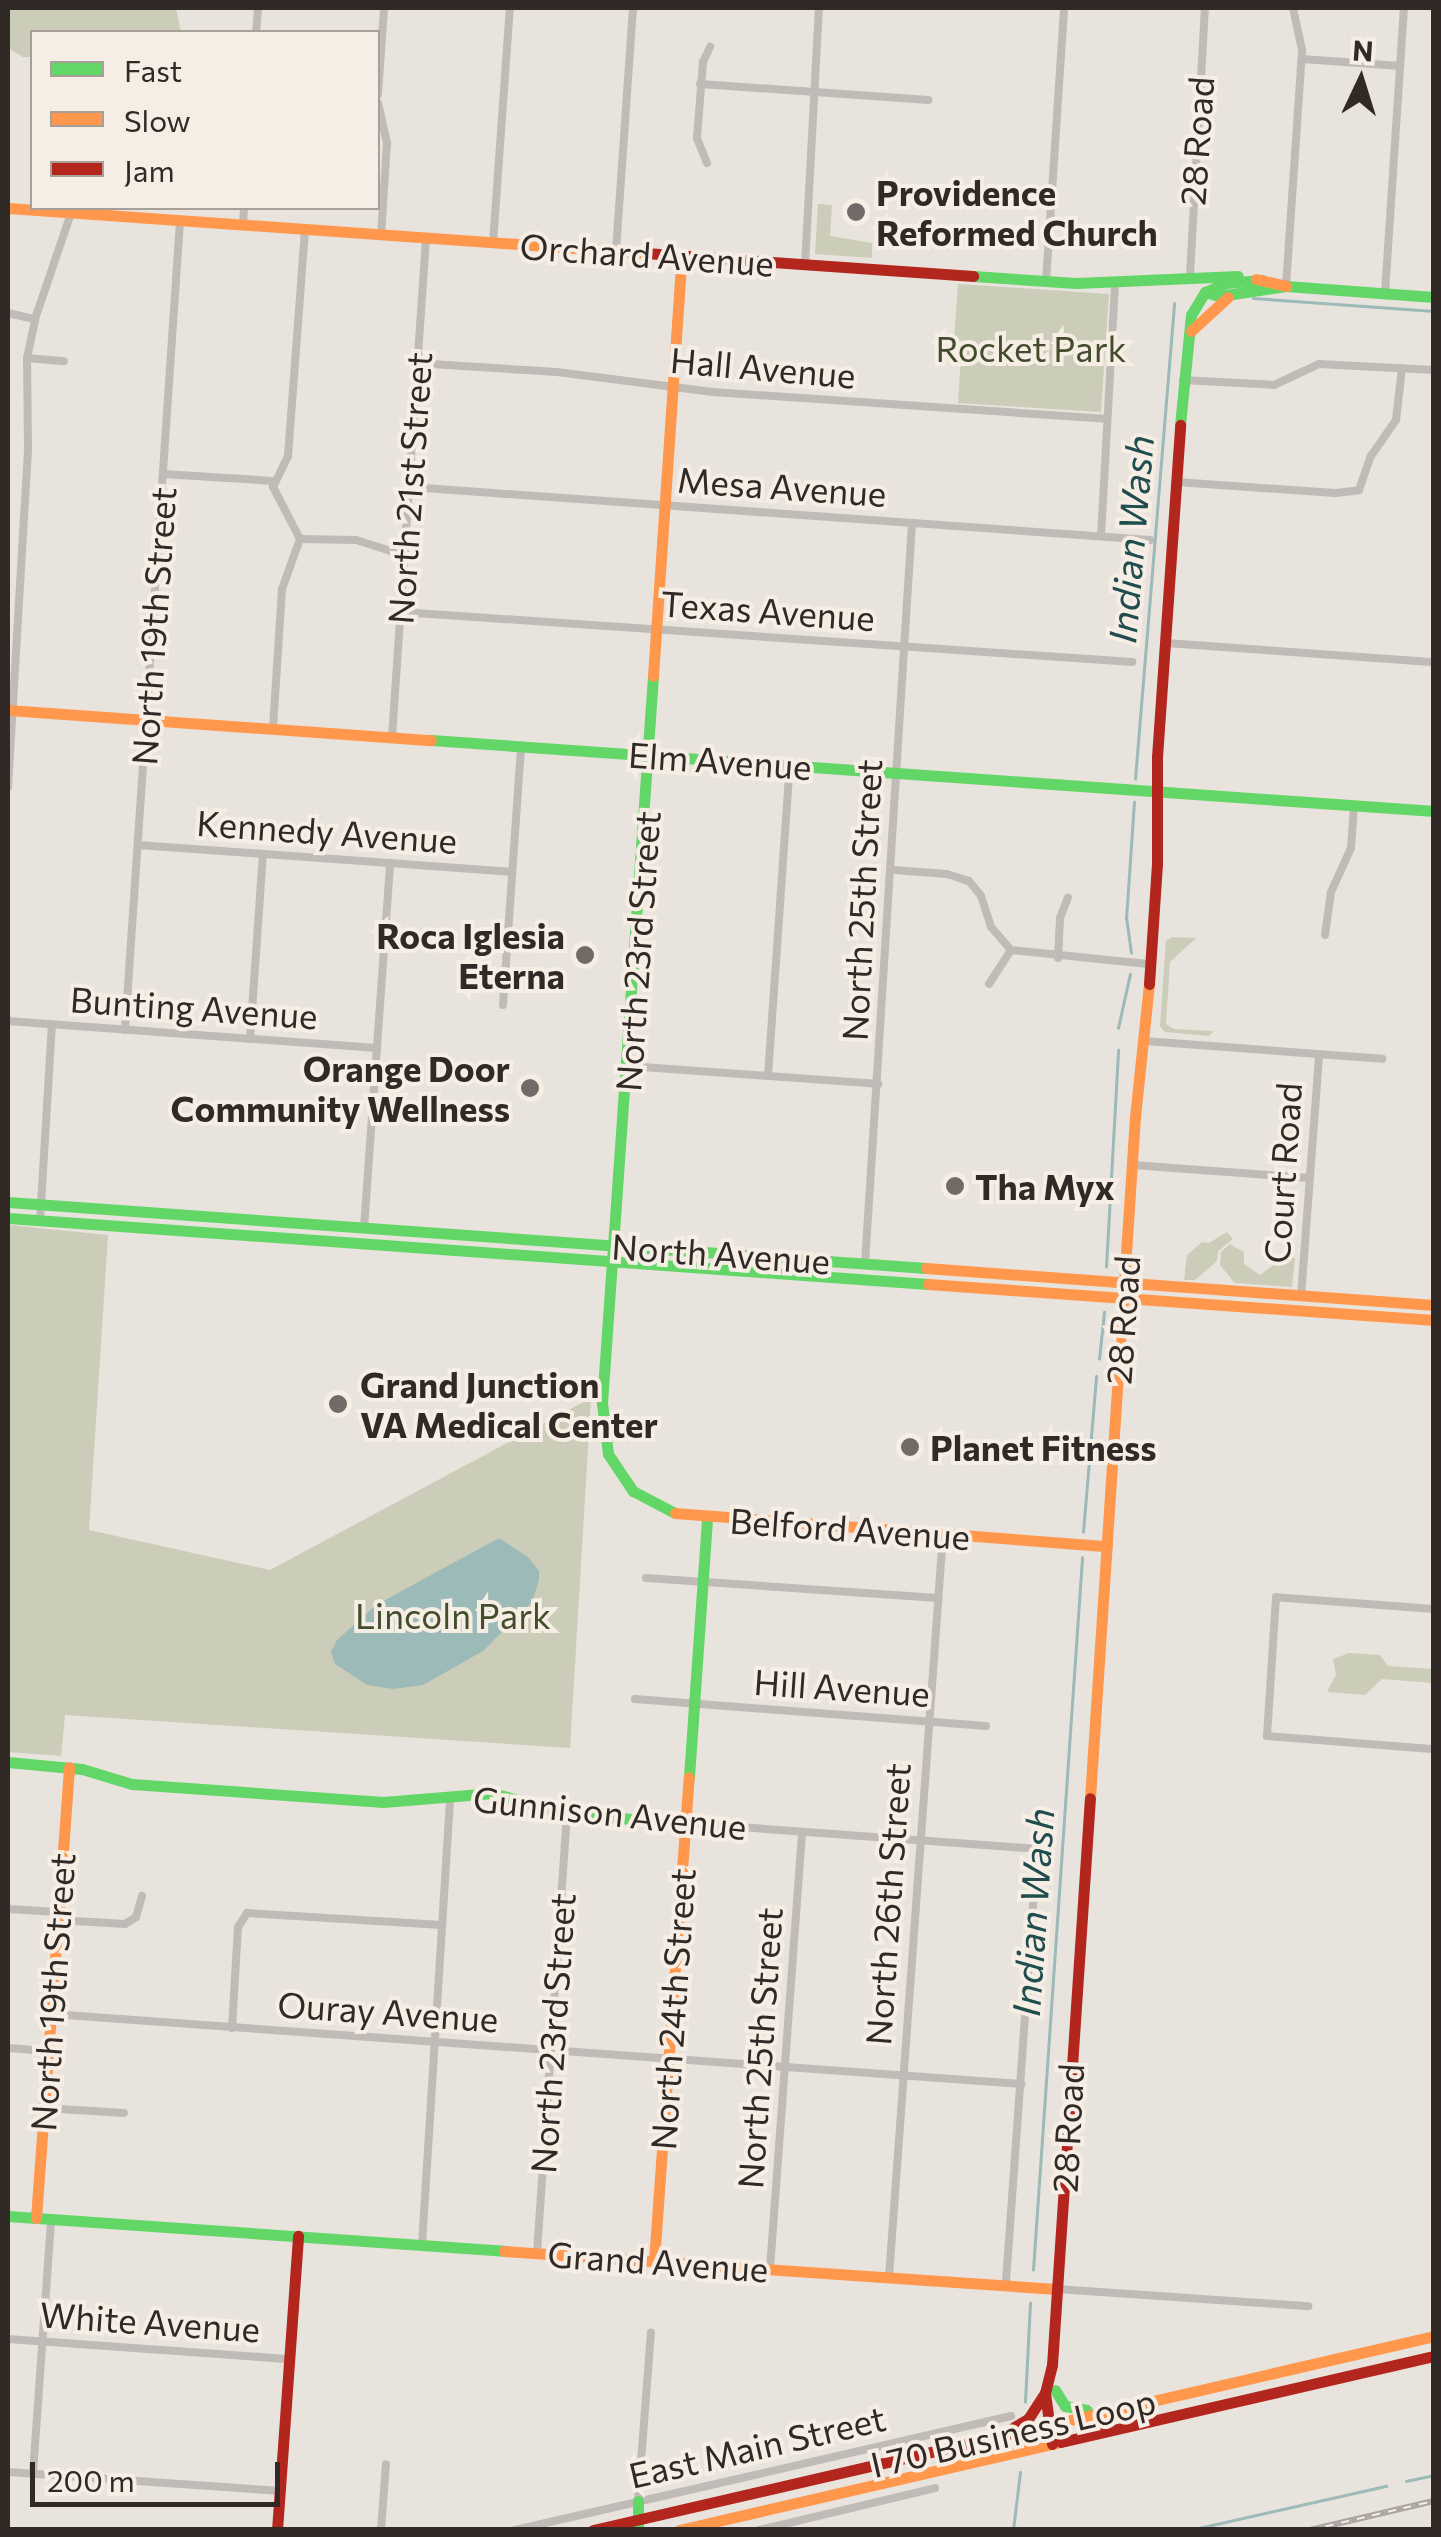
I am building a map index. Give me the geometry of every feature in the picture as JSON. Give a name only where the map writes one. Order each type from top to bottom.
[{"type":"main road","name":"Orchard Avenue","points":[[33,210],[1046,281],[1115,284],[1190,275],[1434,296]]},
{"type":"main road","name":"North 23rd Street","points":[[613,1465],[602,1415],[682,256]]},
{"type":"main road","points":[[1190,275],[1205,292],[1226,284],[1262,280]]},
{"type":"main road","name":"Orchard Avenue","points":[[1205,292],[1231,295],[1286,286]]},
{"type":"main road","name":"28 Road","points":[[1052,2444],[1050,2391],[1123,1282],[1146,1042],[1156,792],[1183,380],[1193,308],[1205,292]]},
{"type":"main road","points":[[1189,335],[1208,310],[1231,295]]},
{"type":"main road","name":"Elm Avenue","points":[[9,710],[1434,811]]},
{"type":"main road","name":"North Avenue","points":[[8,1202],[1434,1305]]},
{"type":"main road","points":[[74,1223],[94,1217],[114,1218],[123,1210]]},
{"type":"main road","points":[[135,1227],[148,1218],[182,1221],[208,1216]]},
{"type":"main road","name":"North Avenue","points":[[8,1218],[1434,1320]]},
{"type":"main road","points":[[260,1236],[262,1220]]},
{"type":"main road","points":[[314,1240],[322,1233],[353,1235],[364,1228]]},
{"type":"main road","points":[[363,1243],[378,1235],[412,1237],[428,1232]]},
{"type":"main road","points":[[918,1282],[942,1276],[975,1279],[988,1272]]},
{"type":"main road","points":[[992,1288],[1007,1280],[1044,1282],[1060,1278]]},
{"type":"main road","points":[[1226,1304],[1256,1299],[1288,1302],[1301,1296]]},
{"type":"main road","points":[[1308,1311],[1320,1303],[1379,1301]]},
{"type":"main road","name":"Belford Avenue","points":[[613,1465],[633,1491],[660,1508],[707,1518],[1106,1546]]},
{"type":"main road","name":"North 24th Street","points":[[654,2261],[707,1518]]},
{"type":"main road","name":"Gunnison Avenue","points":[[8,1762],[69,1767],[132,1784],[384,1802],[501,1794],[567,1814],[684,1823]]},
{"type":"main road","name":"North 19th Street","points":[[36,2218],[69,1767]]},
{"type":"main road","name":"Grand Avenue","points":[[8,2216],[1057,2289]]},
{"type":"main road","points":[[277,2530],[298,2236]]},
{"type":"main road","name":"I 70 Business Loop","points":[[593,2530],[638,2524],[1049,2423],[1434,2336]]},
{"type":"main road","points":[[1343,2356],[1351,2376]]},
{"type":"main road","name":"I 70 Business Loop","points":[[679,2530],[1434,2356]]},
{"type":"main road","points":[[973,2442],[1021,2424],[1050,2391],[1069,2408],[1110,2409]]},
{"type":"main road","points":[[882,2445],[891,2480]]},
{"type":"main road","points":[[638,2501],[638,2524]]},
{"type":"street","points":[[380,65],[384,8]]},
{"type":"street","points":[[493,243],[510,8]]},
{"type":"street","points":[[616,251],[633,8]]},
{"type":"street","points":[[805,265],[820,8]]},
{"type":"street","points":[[1046,281],[1064,8]]},
{"type":"street","name":"28 Road","points":[[1190,275],[1205,8]]},
{"type":"street","points":[[1286,286],[1302,59],[1293,8]]},
{"type":"street","points":[[1385,293],[1404,8]]},
{"type":"street","points":[[707,164],[698,147],[700,84],[710,47]]},
{"type":"street","points":[[1302,59],[1400,66]]},
{"type":"street","points":[[700,84],[928,100]]},
{"type":"street","points":[[380,112],[387,143],[382,236]]},
{"type":"street","points":[[243,226],[244,210]]},
{"type":"street","points":[[8,787],[9,710],[28,450],[27,358],[35,318],[70,213]]},
{"type":"street","name":"North 19th Street","points":[[126,1030],[180,222]]},
{"type":"street","points":[[300,538],[281,509],[273,481],[288,456],[305,230]]},
{"type":"street","name":"North 21st Street","points":[[392,737],[426,239]]},
{"type":"street","points":[[1101,536],[1115,284]]},
{"type":"street","points":[[8,313],[35,318]]},
{"type":"street","points":[[27,358],[64,361]]},
{"type":"street","name":"Hall Avenue","points":[[416,362],[540,371],[674,388],[1107,419]]},
{"type":"street","points":[[1183,380],[1274,384],[1319,364],[1434,370]]},
{"type":"street","points":[[1176,482],[1336,493],[1359,490],[1371,456],[1396,420],[1402,368]]},
{"type":"street","points":[[163,474],[273,481]]},
{"type":"street","name":"Mesa Avenue","points":[[410,487],[1150,540]]},
{"type":"street","name":"North 25th Street","points":[[864,1279],[894,870],[912,523]]},
{"type":"street","points":[[300,538],[356,540],[407,556]]},
{"type":"street","points":[[272,728],[282,589],[300,538]]},
{"type":"street","name":"Texas Avenue","points":[[401,612],[1132,662]]},
{"type":"street","points":[[1166,642],[1434,662]]},
{"type":"street","points":[[503,1006],[520,746]]},
{"type":"street","points":[[768,1076],[790,766]]},
{"type":"street","points":[[1325,935],[1331,892],[1351,848],[1354,806]]},
{"type":"street","name":"Kennedy Avenue","points":[[138,844],[512,872]]},
{"type":"street","points":[[250,1038],[263,854]]},
{"type":"street","points":[[364,1228],[390,863]]},
{"type":"street","points":[[894,870],[947,874],[969,881],[981,896],[990,927],[1011,950],[1058,958],[1150,964]]},
{"type":"street","points":[[1058,958],[1060,918],[1068,897]]},
{"type":"street","points":[[989,984],[1011,950]]},
{"type":"street","name":"Bunting Avenue","points":[[8,1020],[377,1048]]},
{"type":"street","points":[[40,1220],[52,1024]]},
{"type":"street","points":[[1146,1042],[1382,1059]]},
{"type":"street","name":"Court Road","points":[[1301,1296],[1318,1055]]},
{"type":"street","points":[[628,1066],[878,1084]]},
{"type":"street","points":[[1132,1165],[1310,1178]]},
{"type":"street","name":"North 26th Street","points":[[889,2277],[943,1535]]},
{"type":"street","points":[[646,1578],[938,1598]]},
{"type":"street","points":[[1434,1609],[1276,1597],[1267,1736],[1434,1749]]},
{"type":"street","name":"Hill Avenue","points":[[635,1700],[986,1726]]},
{"type":"street","points":[[422,2244],[450,1796]]},
{"type":"street","name":"North 23rd Street","points":[[537,2253],[567,1814]]},
{"type":"street","name":"Gunnison Avenue","points":[[684,1823],[1037,1849],[1021,2084]]},
{"type":"street","name":"North 25th Street","points":[[770,2269],[802,1832]]},
{"type":"street","points":[[8,1909],[124,1924],[136,1918],[142,1896]]},
{"type":"street","points":[[232,2028],[238,1927],[243,1916],[253,1912],[442,1925]]},
{"type":"street","name":"Ouray Avenue","points":[[51,2014],[1021,2084]]},
{"type":"street","points":[[8,2048],[48,2050]]},
{"type":"street","points":[[1006,2286],[1021,2084]]},
{"type":"street","points":[[44,2108],[124,2114]]},
{"type":"street","points":[[33,2474],[51,2219]]},
{"type":"street","name":"Grand Avenue","points":[[1057,2289],[1308,2306]]},
{"type":"street","points":[[638,2501],[651,2332]]},
{"type":"street","name":"White Avenue","points":[[8,2339],[289,2359]]},
{"type":"street","name":"East Main Street","points":[[515,2530],[1011,2416]]},
{"type":"street","points":[[382,2530],[386,2464]]},
{"type":"street","points":[[8,2472],[280,2491]]},
{"type":"street","points":[[759,2530],[935,2488]]},
{"type":"green space","points":[[8,8],[176,8],[181,30],[30,30],[30,57],[8,48]]},
{"type":"green space","points":[[818,204],[832,205],[830,236],[872,243],[872,258],[815,254]]},
{"type":"green space","name":"Rocket Park","points":[[958,284],[1109,294],[1101,412],[958,403],[962,341],[954,339]]},
{"type":"green space","points":[[1172,937],[1196,938],[1170,962],[1166,1024],[1174,1029],[1214,1031],[1209,1036],[1165,1032],[1160,1026],[1166,941]]},
{"type":"green space","name":"Lincoln Park","points":[[8,1225],[108,1235],[89,1530],[270,1570],[591,1398],[570,1748],[65,1715],[61,1756],[8,1752]]},
{"type":"green space","points":[[1227,1232],[1233,1239],[1218,1251],[1217,1261],[1195,1280],[1184,1280],[1187,1255],[1202,1242],[1209,1243]]},
{"type":"green space","points":[[1230,1244],[1244,1252],[1244,1264],[1260,1275],[1285,1257],[1295,1258],[1292,1287],[1235,1283],[1220,1265],[1221,1252]]},
{"type":"green space","points":[[1349,1653],[1380,1655],[1388,1666],[1433,1669],[1433,1683],[1382,1679],[1365,1695],[1327,1692],[1336,1675],[1333,1659]]},
{"type":"water","points":[[499,1538],[528,1557],[539,1571],[539,1580],[532,1602],[483,1651],[423,1685],[393,1689],[367,1685],[335,1664],[331,1652],[337,1640],[376,1605]]},
{"type":"waterway","name":"Indian Wash","points":[[1253,298],[1434,311]]},
{"type":"waterway","name":"Indian Wash","points":[[1135,779],[1174,304]]},
{"type":"waterway","name":"Indian Wash","points":[[1131,953],[1126,919],[1134,802]]},
{"type":"waterway","name":"Indian Wash","points":[[1118,1028],[1130,974]]},
{"type":"waterway","name":"Indian Wash","points":[[1106,1267],[1118,1050]]},
{"type":"waterway","name":"Indian Wash","points":[[1099,1359],[1104,1312]]},
{"type":"waterway","name":"Indian Wash","points":[[1083,1532],[1096,1377]]},
{"type":"waterway","name":"Indian Wash","points":[[1033,2270],[1082,1558]]},
{"type":"waterway","name":"Indian Wash","points":[[1025,2402],[1030,2303]]},
{"type":"waterway","name":"Indian Wash","points":[[1013,2530],[1020,2472]]},
{"type":"waterway","points":[[1406,2481],[1434,2475]]},
{"type":"waterway","points":[[1190,2530],[1386,2486]]},
{"type":"railway","points":[[1310,2530],[1434,2501]]},
{"type":"traffic: fast","points":[[973,276],[1076,283],[1238,276]]},
{"type":"traffic: fast","points":[[1180,425],[1191,315],[1205,292],[1226,283],[1262,280]]},
{"type":"traffic: fast","points":[[1205,292],[1219,296],[1286,286],[1434,297]]},
{"type":"traffic: fast","points":[[653,676],[602,1403],[608,1454],[633,1491],[675,1513]]},
{"type":"traffic: fast","points":[[431,740],[1434,811]]},
{"type":"traffic: fast","points":[[8,1202],[926,1268]]},
{"type":"traffic: fast","points":[[8,1218],[928,1284]]},
{"type":"traffic: fast","points":[[689,1777],[707,1519]]},
{"type":"traffic: fast","points":[[8,1762],[82,1769],[132,1784],[383,1802],[493,1793],[567,1814],[684,1823]]},
{"type":"traffic: fast","points":[[8,2216],[504,2251]]},
{"type":"traffic: fast","points":[[1055,2390],[1065,2406],[1087,2410]]},
{"type":"traffic: fast","points":[[638,2501],[638,2530]]},
{"type":"traffic: slow","points":[[8,208],[30,210]]},
{"type":"traffic: slow","points":[[36,210],[645,253]]},
{"type":"traffic: slow","points":[[653,676],[682,256]]},
{"type":"traffic: slow","points":[[1256,279],[1286,286]]},
{"type":"traffic: slow","points":[[1191,331],[1228,297]]},
{"type":"traffic: slow","points":[[8,710],[431,740]]},
{"type":"traffic: slow","points":[[1090,1798],[1135,1117],[1149,984]]},
{"type":"traffic: slow","points":[[926,1268],[1434,1305]]},
{"type":"traffic: slow","points":[[928,1284],[1434,1320]]},
{"type":"traffic: slow","points":[[675,1513],[1107,1546]]},
{"type":"traffic: slow","points":[[36,2218],[69,1767]]},
{"type":"traffic: slow","points":[[654,2261],[689,1777]]},
{"type":"traffic: slow","points":[[504,2251],[1057,2289]]},
{"type":"traffic: slow","points":[[1040,2427],[1434,2336]]},
{"type":"traffic: slow","points":[[679,2530],[1061,2442]]},
{"type":"traffic: jam","points":[[645,253],[973,276]]},
{"type":"traffic: jam","points":[[1149,984],[1157,862],[1157,757],[1180,425]]},
{"type":"traffic: jam","points":[[1052,2444],[1045,2393],[1052,2365],[1090,1798]]},
{"type":"traffic: jam","points":[[277,2530],[298,2236]]},
{"type":"traffic: jam","points":[[1061,2442],[1434,2356]]},
{"type":"traffic: jam","points":[[1014,2427],[1028,2419],[1045,2393]]},
{"type":"traffic: jam","points":[[593,2530],[1040,2427]]},
{"type":"place","name":"Providence Reformed Church","points":[[856,212]]},
{"type":"place","name":"Roca Iglesia Eterna","points":[[585,955]]},
{"type":"place","name":"Orange Door Community Wellness","points":[[530,1088]]},
{"type":"place","name":"Tha Myx","points":[[955,1186]]},
{"type":"place","name":"Grand Junction VA Medical Center","points":[[338,1404]]},
{"type":"place","name":"Planet Fitness","points":[[910,1447]]}]
